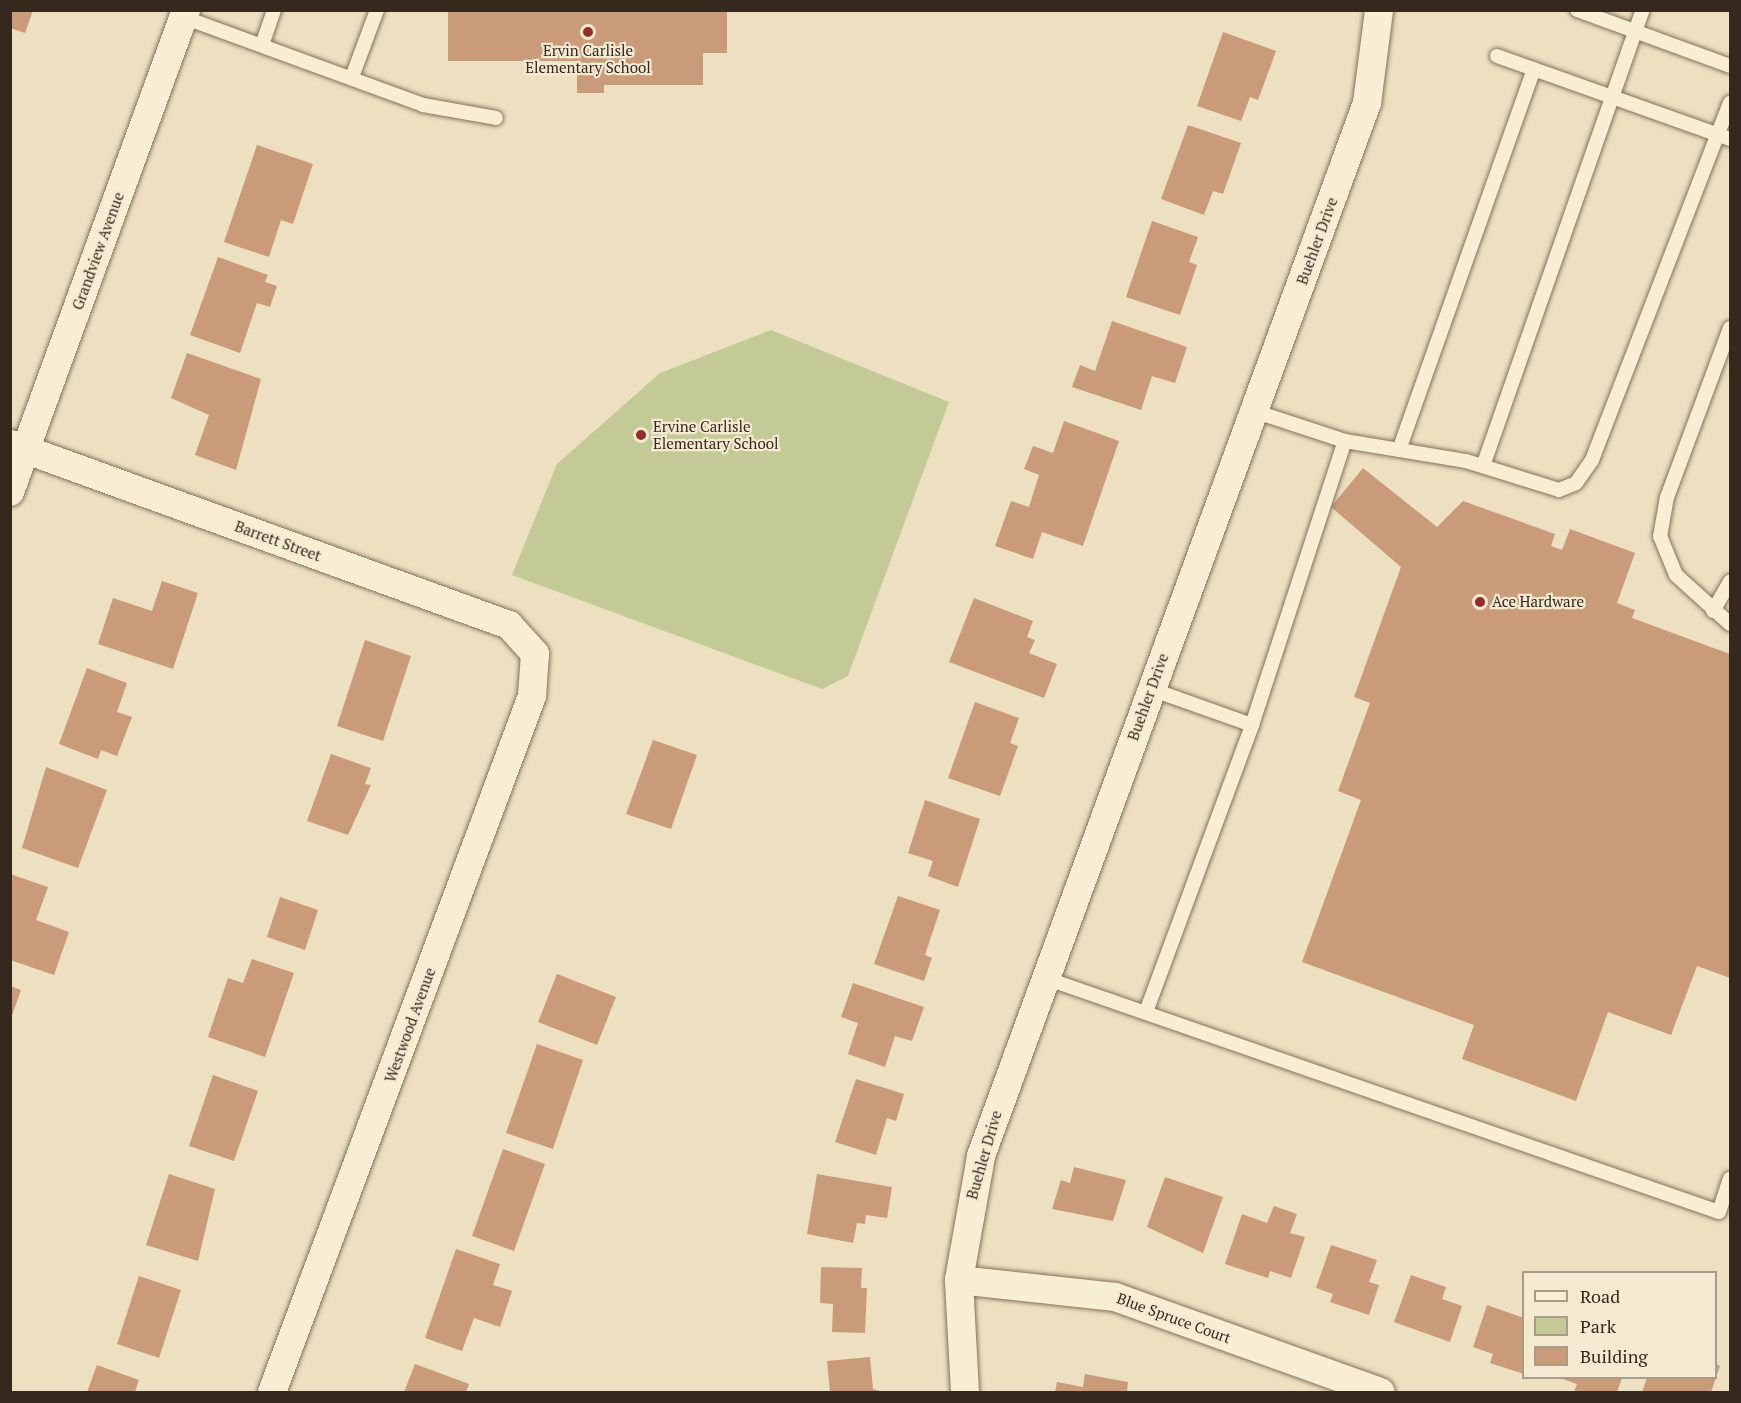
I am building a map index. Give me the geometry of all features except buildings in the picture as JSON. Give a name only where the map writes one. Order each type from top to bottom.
[{"type":"street","name":"Buehler Drive","points":[[965,1392],[959,1280],[981,1156],[1367,103],[1379,10]]},
{"type":"street","name":"Grandview Avenue","points":[[10,492],[19,446],[184,14]]},
{"type":"street","name":"Barrett Street","points":[[19,446],[509,625],[535,654]]},
{"type":"street","name":"Westwood Avenue","points":[[272,1392],[532,696],[535,654]]},
{"type":"street","name":"Blue Spruce Court","points":[[959,1280],[1115,1297],[1381,1392]]},
{"type":"lane","points":[[262,45],[274,10]]},
{"type":"lane","points":[[352,77],[377,10]]},
{"type":"lane","points":[[1577,10],[1731,66]]},
{"type":"lane","points":[[1483,466],[1643,10]]},
{"type":"lane","points":[[184,14],[423,105],[496,118]]},
{"type":"lane","points":[[1497,56],[1724,137]]},
{"type":"lane","points":[[1399,450],[1534,69]]},
{"type":"lane","points":[[1254,411],[1345,441],[1483,466],[1559,490],[1576,483],[1592,460],[1724,137],[1731,103]]},
{"type":"lane","points":[[1731,328],[1667,497],[1660,536],[1676,575],[1713,611],[1731,624]]},
{"type":"lane","points":[[1146,1012],[1252,725],[1345,441]]},
{"type":"lane","points":[[1713,611],[1731,582]]},
{"type":"lane","points":[[1151,690],[1252,725]]},
{"type":"lane","points":[[1045,978],[1719,1212],[1731,1179]]},
{"type":"green space","points":[[771,330],[949,402],[848,676],[822,689],[512,575],[557,464],[660,373]]},
{"type":"place","name":"Ervin Carlisle Elementary School","points":[[588,32]]},
{"type":"place","name":"Ervine Carlisle Elementary School","points":[[641,435]]},
{"type":"place","name":"Ace Hardware","points":[[1480,602]]}]
